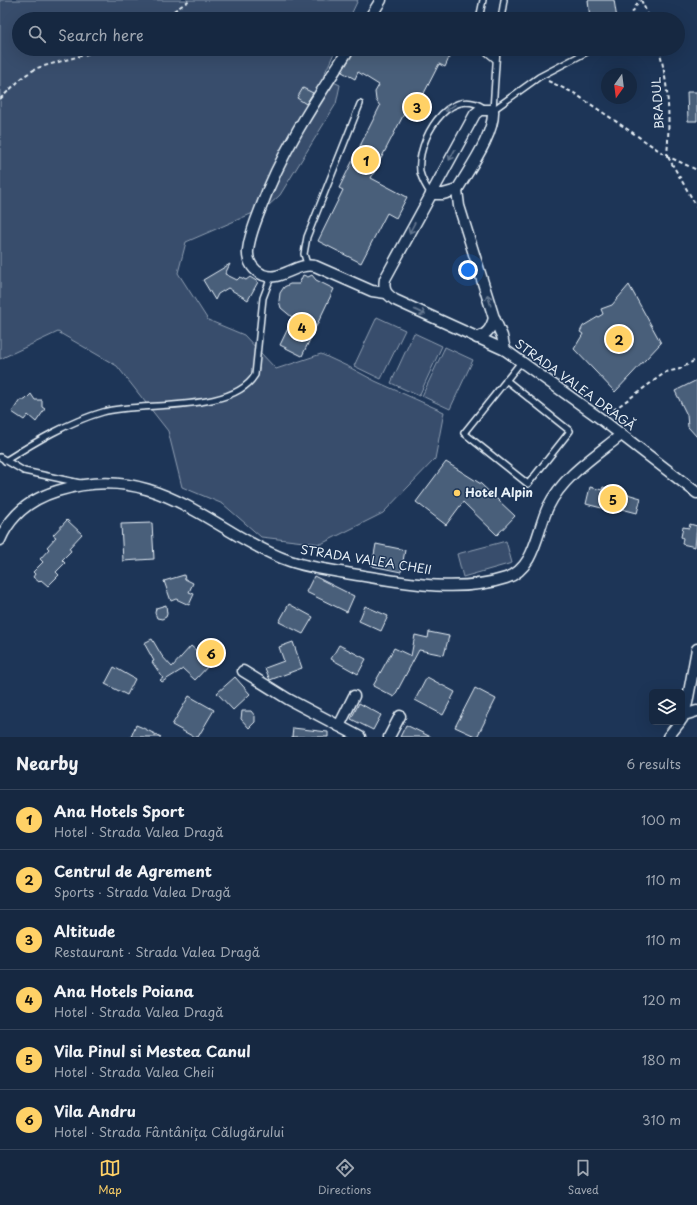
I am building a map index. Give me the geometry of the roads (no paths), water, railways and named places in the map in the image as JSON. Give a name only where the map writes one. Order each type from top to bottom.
[{"type":"street","points":[[373,12],[381,0]]},
{"type":"street","points":[[307,264],[284,274],[271,277],[263,275],[252,266],[248,252],[252,233],[270,183],[298,128],[344,56]]},
{"type":"street","points":[[386,293],[384,286],[385,279],[475,114],[489,109],[494,120],[490,132],[457,190],[459,206],[494,318],[502,336],[505,350]]},
{"type":"street","points":[[431,194],[442,194],[457,190]]},
{"type":"street","name":"STRADA VALEA DRAGĂ","points":[[307,264],[315,266],[372,291],[386,293],[396,300],[505,350],[601,419],[697,493]]},
{"type":"street","points":[[477,338],[485,335],[490,330],[494,318]]},
{"type":"street","name":"STRADA VALEA CHEII","points":[[0,540],[21,509],[33,501],[67,488],[106,483],[126,484],[156,492],[194,510],[255,546],[296,563],[415,583],[442,585],[470,584],[507,578],[517,573],[529,557],[548,506],[560,490],[581,467],[621,435]]},
{"type":"street","points":[[685,704],[697,649]]},
{"type":"street","points":[[243,671],[288,699],[360,737]]},
{"type":"street","points":[[339,726],[354,696]]},
{"type":"street","points":[[685,717],[697,711]]},
{"type":"street","points":[[389,737],[400,716]]},
{"type":"street","points":[[668,737],[677,725]]},
{"type":"lane","points":[[481,12],[484,0]]},
{"type":"lane","points":[[502,12],[504,0]]},
{"type":"lane","points":[[491,56],[496,60]]},
{"type":"lane","points":[[489,109],[496,56]]},
{"type":"lane","points":[[489,109],[540,77],[579,56]]},
{"type":"lane","points":[[431,194],[423,181],[420,171],[427,137],[435,123],[450,106],[463,102],[478,104],[489,109]]},
{"type":"lane","points":[[307,264],[304,254],[307,237],[360,104]]},
{"type":"lane","points":[[5,461],[44,438],[102,412],[127,407],[167,406],[207,401],[240,390],[250,383],[254,375],[263,298],[271,277]]},
{"type":"lane","points":[[506,380],[570,431],[528,484],[464,433],[506,380],[521,362]]},
{"type":"lane","points":[[0,457],[24,471],[87,485]]},
{"type":"place","name":"Altitude","points":[[417,107]]},
{"type":"place","name":"Ana Hotels Sport","points":[[366,160]]},
{"type":"place","name":"Ana Hotels Poiana","points":[[302,327]]},
{"type":"place","name":"Centrul de Agrement","points":[[619,339]]},
{"type":"place","name":"Hotel Alpin","points":[[457,493]]},
{"type":"place","name":"Vila Pinul si Mestea Canul","points":[[613,499]]},
{"type":"place","name":"Vila Andru","points":[[211,653]]}]
